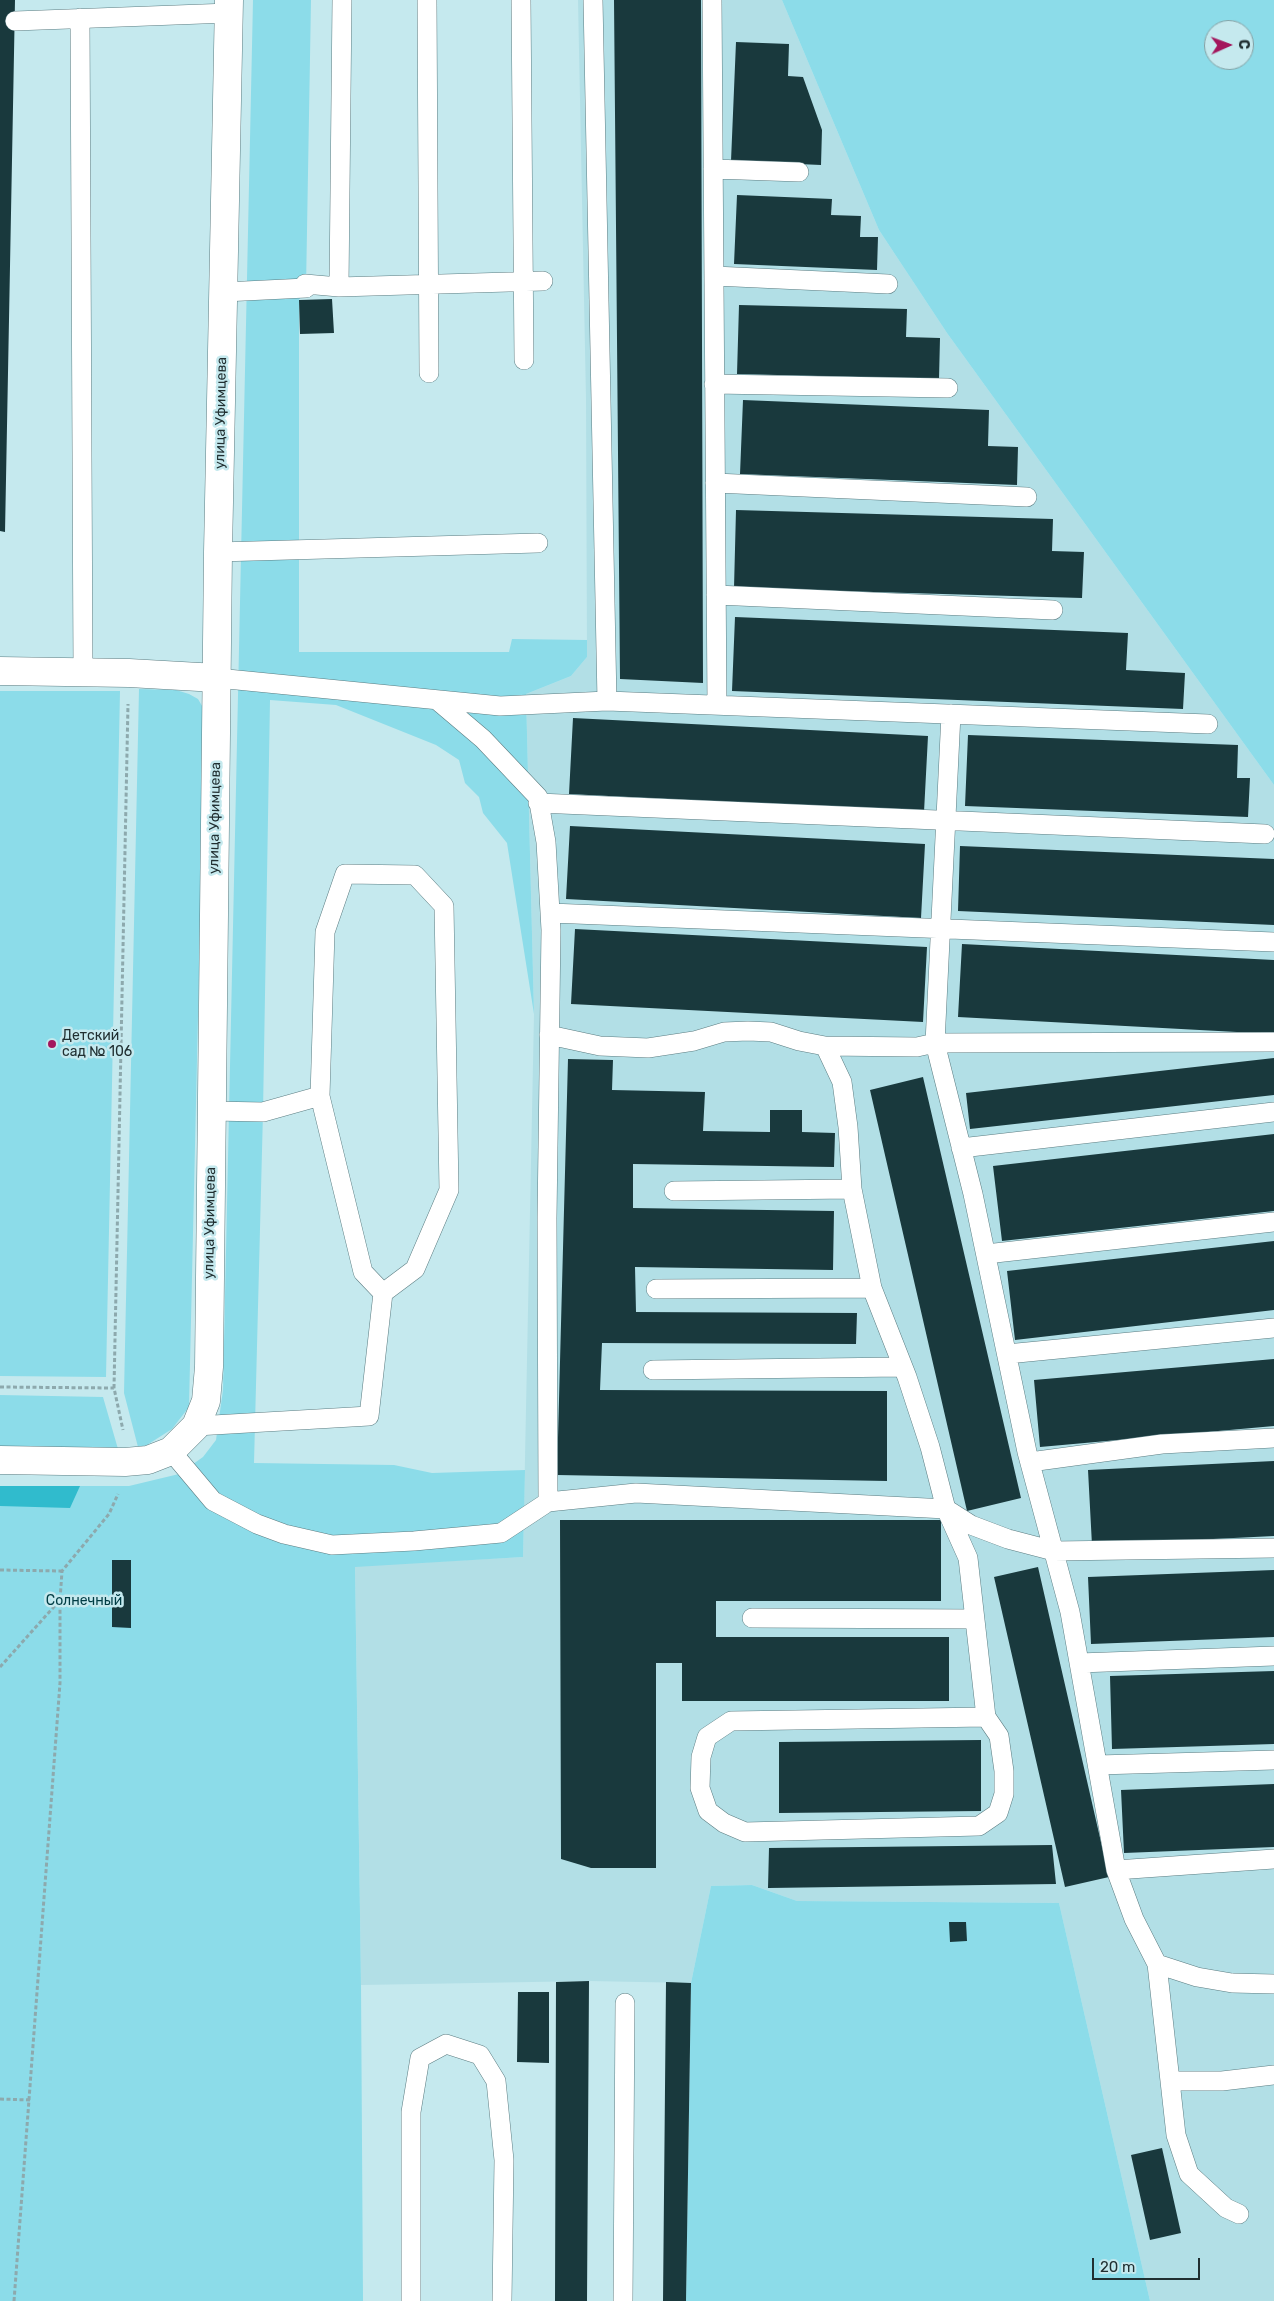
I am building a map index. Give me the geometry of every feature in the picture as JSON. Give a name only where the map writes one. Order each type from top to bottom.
[{"type":"street","name":"улица Уфимцева","points":[[0,1460],[126,1462],[148,1460],[171,1451],[196,1426],[206,1401],[209,1366],[218,552],[229,7]]},
{"type":"street","points":[[0,671],[129,673],[217,678]]},
{"type":"lane","points":[[339,287],[342,0]]},
{"type":"lane","points":[[427,0],[429,373]]},
{"type":"lane","points":[[521,0],[524,360]]},
{"type":"lane","points":[[593,0],[607,701]]},
{"type":"lane","points":[[712,0],[717,705]]},
{"type":"lane","points":[[15,20],[80,18],[229,7]]},
{"type":"lane","points":[[80,18],[83,672]]},
{"type":"lane","points":[[713,169],[799,172]]},
{"type":"lane","points":[[714,276],[888,284]]},
{"type":"lane","points":[[224,292],[306,288],[305,284],[339,287],[544,280]]},
{"type":"lane","points":[[714,384],[948,388]]},
{"type":"lane","points":[[716,483],[1026,497]]},
{"type":"lane","points":[[218,552],[538,543]]},
{"type":"lane","points":[[716,595],[1053,610]]},
{"type":"lane","points":[[217,678],[500,706],[607,701],[1208,724]]},
{"type":"lane","points":[[437,700],[483,739],[538,797],[546,842],[550,913],[548,1502]]},
{"type":"lane","points":[[951,714],[935,1043],[986,1254],[1030,1462],[1070,1612],[1116,1870],[1134,1919],[1157,1964],[1176,2135],[1189,2174],[1226,2208],[1239,2214]]},
{"type":"lane","points":[[538,802],[1265,834]]},
{"type":"lane","points":[[196,1426],[369,1416],[383,1292],[415,1269],[449,1190],[444,906],[415,875],[345,874],[325,932],[320,1096],[364,1272],[383,1292]]},
{"type":"lane","points":[[550,913],[1274,942]]},
{"type":"lane","points":[[550,1035],[600,1046],[648,1048],[694,1041],[724,1032],[748,1031],[771,1032],[798,1041],[825,1046],[917,1047],[935,1043],[1273,1042]]},
{"type":"lane","points":[[825,1046],[842,1082],[848,1127],[852,1189],[872,1288],[930,1447],[946,1509],[968,1558],[986,1718],[999,1736],[1004,1771],[1004,1794],[998,1813],[979,1826],[745,1832],[724,1823],[708,1811],[700,1788],[701,1757],[707,1737],[731,1721],[986,1718]]},
{"type":"lane","points":[[212,1111],[263,1112],[320,1096]]},
{"type":"lane","points":[[960,1148],[1274,1112]]},
{"type":"lane","points":[[674,1190],[852,1189]]},
{"type":"lane","points":[[986,1254],[1274,1222]]},
{"type":"lane","points":[[656,1289],[872,1288]]},
{"type":"lane","points":[[1007,1354],[1274,1328]]},
{"type":"lane","points":[[653,1370],[902,1367]]},
{"type":"lane","points":[[1030,1462],[1162,1444],[1274,1438]]},
{"type":"lane","points":[[171,1451],[213,1501],[256,1524],[284,1534],[332,1545],[414,1541],[501,1532],[548,1502],[636,1494],[946,1509],[971,1525],[1008,1539],[1054,1551],[1274,1548]]},
{"type":"lane","points":[[752,1618],[975,1619]]},
{"type":"lane","points":[[1079,1663],[1274,1656]]},
{"type":"lane","points":[[1098,1765],[1274,1760]]},
{"type":"lane","points":[[1116,1870],[1274,1859]]},
{"type":"lane","points":[[1157,1964],[1197,1977],[1232,1982],[1274,1984]]},
{"type":"lane","points":[[623,2301],[625,2003]]},
{"type":"lane","points":[[411,2301],[411,2112],[420,2058],[446,2044],[480,2055],[496,2081],[504,2160],[502,2301]]},
{"type":"lane","points":[[1171,2081],[1222,2081],[1274,2075]]},
{"type":"path","points":[[14,2301],[60,1683],[62,1571],[109,1514],[122,1486],[126,1462],[125,1439],[114,1388],[129,673]]},
{"type":"path","points":[[0,1387],[114,1388]]},
{"type":"path","points":[[0,1570],[62,1571]]},
{"type":"path","points":[[0,1667],[60,1600]]},
{"type":"path","points":[[0,2099],[30,2100]]},
{"type":"shaded area","points":[[578,0],[782,0],[879,230],[947,333],[1274,785],[1274,2301],[1150,2301],[1059,1903],[797,1901],[752,1885],[711,1886],[691,1983],[589,1981],[361,1985],[355,1566],[523,1557],[534,1014],[526,694],[571,676],[587,657],[586,398]]},
{"type":"shaded area","points":[[0,1486],[80,1486],[70,1508],[0,1506]]},
{"type":"green space","name":"Солнечный","points":[[253,0],[311,0],[306,288],[299,300],[299,652],[509,652],[512,639],[587,640],[587,657],[571,676],[526,694],[534,1014],[507,843],[483,813],[479,797],[465,783],[459,760],[436,745],[336,705],[270,700],[263,1112],[254,1463],[394,1465],[432,1473],[525,1470],[523,1557],[355,1567],[363,2301],[0,2301],[0,1486],[129,1486],[179,1474],[203,1457],[216,1440],[223,1390]]},
{"type":"green space","points":[[782,0],[1274,0],[1274,785],[947,333],[879,230]]},
{"type":"green space","points":[[139,689],[176,690],[189,694],[198,699],[205,711],[189,1407],[172,1429],[147,1445],[138,1447],[124,1393]]},
{"type":"green space","name":"Детский сад № 106","points":[[0,691],[120,691],[106,1377],[0,1376]]},
{"type":"green space","points":[[0,1395],[103,1397],[118,1449],[0,1447]]},
{"type":"green space","points":[[752,1885],[797,1901],[1059,1903],[1150,2301],[686,2301],[691,1983],[711,1886]]},
{"type":"building","points":[[0,0],[15,0],[5,532],[0,531]]},
{"type":"building","points":[[614,0],[701,0],[703,683],[620,679]]},
{"type":"building","points":[[736,42],[789,44],[788,76],[803,77],[822,130],[821,165],[731,161]]},
{"type":"building","points":[[737,195],[832,199],[831,215],[861,216],[860,237],[878,237],[877,270],[734,264]]},
{"type":"building","points":[[332,299],[334,333],[300,334],[299,300]]},
{"type":"building","points":[[739,305],[907,309],[906,337],[940,338],[939,379],[737,374]]},
{"type":"building","points":[[743,400],[989,410],[988,446],[1018,447],[1017,485],[740,474]]},
{"type":"building","points":[[736,510],[1053,519],[1052,551],[1084,552],[1082,598],[734,588]]},
{"type":"building","points":[[735,617],[1128,633],[1126,670],[1185,673],[1183,709],[732,691]]},
{"type":"building","points":[[573,718],[928,736],[924,812],[569,794]]},
{"type":"building","points":[[968,735],[1238,745],[1237,778],[1250,778],[1248,817],[965,806]]},
{"type":"building","points":[[570,826],[925,844],[921,918],[566,899]]},
{"type":"building","points":[[960,846],[1274,859],[1274,925],[958,911]]},
{"type":"building","points":[[575,929],[927,947],[923,1022],[571,1004]]},
{"type":"building","points":[[962,944],[1274,960],[1274,1034],[958,1017]]},
{"type":"building","points":[[1274,1058],[1274,1095],[970,1129],[966,1093]]},
{"type":"building","points":[[568,1059],[613,1060],[612,1090],[705,1092],[703,1131],[770,1132],[770,1110],[802,1110],[802,1132],[835,1133],[834,1167],[633,1164],[633,1208],[834,1211],[833,1270],[635,1267],[636,1312],[857,1313],[856,1344],[602,1343],[600,1390],[887,1391],[887,1481],[557,1475]]},
{"type":"building","points":[[923,1077],[1021,1498],[967,1511],[870,1090]]},
{"type":"building","points":[[1274,1134],[1274,1211],[1002,1241],[993,1166]]},
{"type":"building","points":[[1274,1241],[1274,1310],[1015,1340],[1007,1271]]},
{"type":"building","points":[[1274,1359],[1274,1426],[1040,1447],[1034,1380]]},
{"type":"building","points":[[1274,1461],[1274,1536],[1092,1545],[1088,1470]]},
{"type":"building","points":[[560,1520],[941,1520],[941,1601],[716,1601],[716,1637],[949,1637],[949,1701],[682,1701],[682,1663],[656,1663],[656,1868],[591,1868],[561,1859]]},
{"type":"building","points":[[112,1560],[131,1560],[131,1628],[112,1627]]},
{"type":"building","points":[[1038,1567],[1109,1877],[1065,1887],[994,1577]]},
{"type":"building","points":[[1274,1570],[1274,1637],[1091,1644],[1088,1577]]},
{"type":"building","points":[[1274,1671],[1274,1744],[1112,1749],[1110,1676]]},
{"type":"building","points":[[981,1740],[981,1811],[779,1813],[779,1742]]},
{"type":"building","points":[[1274,1784],[1274,1847],[1124,1853],[1121,1790]]},
{"type":"building","points":[[1052,1845],[1056,1884],[768,1888],[769,1848]]},
{"type":"building","points":[[949,1922],[966,1922],[967,1941],[950,1942]]},
{"type":"building","points":[[589,1981],[587,2301],[555,2301],[556,1982]]},
{"type":"building","points":[[666,1982],[691,1983],[686,2301],[663,2301]]},
{"type":"building","points":[[518,1992],[549,1992],[549,2063],[517,2062]]},
{"type":"building","points":[[1162,2148],[1181,2233],[1150,2240],[1131,2155]]},
{"type":"place","name":"Детский сад № 106","points":[[52,1044]]}]
